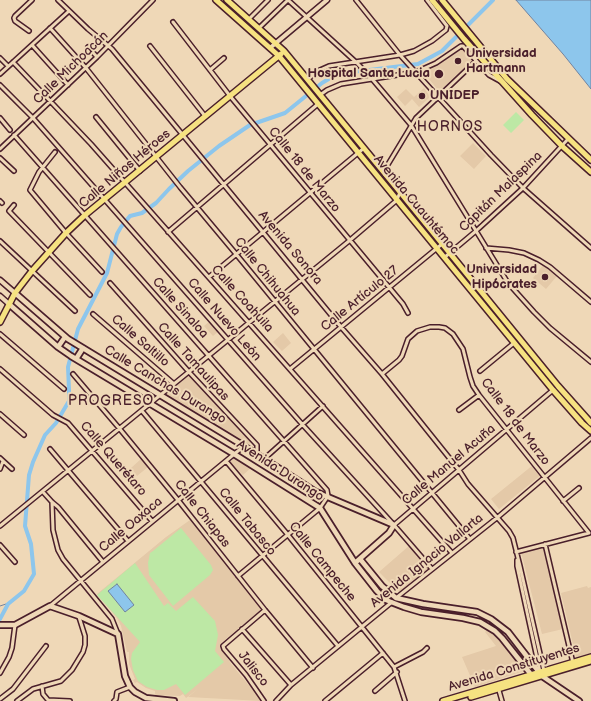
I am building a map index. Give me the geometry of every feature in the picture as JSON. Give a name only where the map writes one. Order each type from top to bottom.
[{"type":"main road","name":"Avenida Cuauhtémoc","points":[[216,0],[278,56],[553,390],[591,431]]},
{"type":"main road","name":"Avenida Cuauhtémoc","points":[[227,0],[276,43],[284,52],[561,389],[591,423]]},
{"type":"main road","points":[[432,0],[464,39],[562,146],[591,172]]},
{"type":"main road","points":[[442,0],[470,36],[507,79],[591,160]]},
{"type":"main road","name":"Calle Niños Héroes","points":[[0,322],[15,293],[48,252],[66,233],[85,215],[284,52]]},
{"type":"main road","name":"Calle Canchas Durango","points":[[15,293],[66,338],[244,446],[316,492],[328,496]]},
{"type":"main road","name":"Avenida Durango","points":[[10,304],[71,356],[234,454],[320,508],[356,563],[382,597],[390,602],[421,612],[480,622],[502,638],[532,676]]},
{"type":"main road","points":[[60,348],[66,338]]},
{"type":"main road","points":[[76,359],[83,348]]},
{"type":"main road","name":"Avenida Durango","points":[[328,496],[394,524]]},
{"type":"main road","points":[[356,563],[389,533],[394,524]]},
{"type":"main road","points":[[360,559],[382,586],[396,598],[423,604],[465,610],[484,615],[499,624],[508,632],[549,681],[577,700]]},
{"type":"main road","points":[[2,625],[15,624],[50,606],[79,616],[118,634],[125,676],[130,687],[140,696],[174,701]]},
{"type":"main road","points":[[480,622],[484,615]]},
{"type":"main road","points":[[520,660],[527,654]]},
{"type":"main road","name":"Avenida Constituyentes","points":[[443,701],[455,700],[573,664],[591,657]]},
{"type":"main road","name":"Avenida Constituyentes","points":[[573,664],[591,661]]},
{"type":"street","points":[[29,31],[15,21],[14,18],[32,0]]},
{"type":"street","name":"Avenida Sonora","points":[[58,0],[112,49],[341,327],[382,374],[459,470],[468,484],[509,531],[513,538],[517,556],[517,566],[543,673]]},
{"type":"street","name":"Calle Michoacán","points":[[0,149],[86,68],[153,0]]},
{"type":"street","points":[[249,19],[268,0]]},
{"type":"street","points":[[259,28],[288,0],[374,80],[411,124],[508,283],[550,328],[591,362]]},
{"type":"street","points":[[356,0],[400,55],[437,97],[523,188],[591,248]]},
{"type":"street","points":[[307,79],[329,66],[357,63],[414,51],[439,36],[447,28],[447,25],[427,0]]},
{"type":"street","points":[[270,48],[324,1]]},
{"type":"street","points":[[0,74],[69,11]]},
{"type":"street","name":"Calle 18 de Marzo","points":[[173,22],[230,96],[349,241],[403,304],[408,313]]},
{"type":"street","name":"Calle Chihuahua","points":[[50,28],[86,68],[173,179],[469,538]]},
{"type":"street","points":[[32,45],[68,85]]},
{"type":"street","points":[[150,46],[205,116]]},
{"type":"street","points":[[319,94],[341,84],[374,80],[415,72],[436,63],[461,46],[489,75],[494,79],[503,82]]},
{"type":"street","points":[[88,48],[97,57]]},
{"type":"street","points":[[0,58],[8,66]]},
{"type":"street","points":[[210,70],[224,58]]},
{"type":"street","points":[[386,175],[387,166],[411,124],[421,112],[476,61]]},
{"type":"street","name":"Calle Coahuila","points":[[13,62],[125,182],[452,553]]},
{"type":"street","name":"Calle Nuevo León","points":[[0,85],[33,118],[302,424],[394,524],[432,569]]},
{"type":"street","points":[[168,232],[318,104]]},
{"type":"street","points":[[96,117],[140,171]]},
{"type":"street","points":[[0,118],[10,130]]},
{"type":"street","name":"Calle Sinaloa","points":[[14,135],[284,440],[327,490],[328,496]]},
{"type":"street","name":"Capitán Malaspina","points":[[445,257],[523,188],[568,139]]},
{"type":"street","points":[[209,277],[364,148]]},
{"type":"street","points":[[55,152],[42,168],[30,190],[66,233],[102,272]]},
{"type":"street","points":[[0,158],[14,171]]},
{"type":"street","points":[[0,526],[349,241],[397,200],[400,192]]},
{"type":"street","points":[[14,205],[9,210],[90,295]]},
{"type":"street","points":[[0,241],[75,312]]},
{"type":"street","name":"Calle Artículo 27","points":[[290,369],[442,244]]},
{"type":"street","points":[[486,248],[524,253],[539,260],[556,272],[591,302]]},
{"type":"street","name":"Calle Canchas Durango","points":[[0,280],[15,293]]},
{"type":"street","name":"Calle Tamaulipas","points":[[110,283],[188,372],[257,445],[258,455]]},
{"type":"street","points":[[0,296],[10,304]]},
{"type":"street","name":"Calle Saltillo","points":[[93,314],[174,384]]},
{"type":"street","name":"Calle 18 de Marzo","points":[[382,374],[402,356],[406,343],[417,331],[430,327],[446,328],[459,341],[463,349],[473,386],[479,395],[544,478],[590,533]]},
{"type":"street","points":[[0,334],[64,389]]},
{"type":"street","points":[[480,370],[514,343]]},
{"type":"street","name":"Calle Querétaro","points":[[0,369],[56,418],[68,423],[152,521]]},
{"type":"street","name":"Calle Chiapas","points":[[73,374],[120,428],[313,668]]},
{"type":"street","name":"Calle Manuel Acuña","points":[[394,524],[553,390]]},
{"type":"street","points":[[460,410],[479,395]]},
{"type":"street","points":[[264,459],[323,406]]},
{"type":"street","name":"Calle Tabasco","points":[[142,411],[338,646]]},
{"type":"street","points":[[0,414],[24,435]]},
{"type":"street","name":"Avenida Ignacio Vallarta","points":[[276,701],[291,685],[390,602],[469,538],[498,517],[591,438]]},
{"type":"street","name":"Calle Oaxaca","points":[[50,606],[244,446]]},
{"type":"street","points":[[50,449],[128,541]]},
{"type":"street","points":[[2,459],[12,469]]},
{"type":"street","points":[[0,470],[2,459]]},
{"type":"street","name":"Calle Campeche","points":[[226,461],[384,653],[397,672],[405,701]]},
{"type":"street","points":[[563,501],[579,488]]},
{"type":"street","points":[[43,492],[58,507],[103,562]]},
{"type":"street","points":[[238,576],[320,508],[328,496]]},
{"type":"street","points":[[52,502],[53,530],[58,550],[63,559],[112,619],[118,634]]},
{"type":"street","points":[[516,552],[590,533]]},
{"type":"street","points":[[545,544],[573,664]]},
{"type":"street","points":[[0,545],[14,562]]},
{"type":"street","points":[[265,610],[242,629],[291,685]]},
{"type":"street","points":[[17,701],[33,689],[54,684],[67,676],[83,652],[85,645],[85,636],[79,616]]},
{"type":"street","points":[[0,672],[10,657],[15,624]]},
{"type":"street","name":"Jalisco","points":[[242,629],[223,646],[264,701]]},
{"type":"street","points":[[0,699],[13,689],[46,646]]},
{"type":"street","points":[[394,667],[424,652],[427,648]]},
{"type":"street","points":[[325,701],[384,653]]},
{"type":"street","points":[[375,691],[397,672]]},
{"type":"street","points":[[42,686],[43,694],[48,700],[70,701]]},
{"type":"street","points":[[114,701],[116,699],[117,692],[130,687]]},
{"type":"street","points":[[498,687],[502,701]]},
{"type":"street","points":[[477,693],[479,701]]},
{"type":"shaded area","points":[[461,47],[473,60],[439,91],[423,72],[437,66]]},
{"type":"shaded area","points":[[424,88],[429,95],[429,98],[419,107],[412,99],[405,106],[397,97],[406,89],[414,97]]},
{"type":"shaded area","points":[[473,143],[486,156],[474,169],[460,156]]},
{"type":"shaded area","name":"Universidad Hipócrates","points":[[543,265],[557,276],[546,289],[533,278]]},
{"type":"shaded area","points":[[211,320],[220,330],[213,336],[204,326]]},
{"type":"shaded area","points":[[283,333],[291,343],[282,351],[273,342]]},
{"type":"shaded area","points":[[189,373],[213,402],[252,442],[249,444],[218,426],[218,423],[217,425],[165,394],[183,380]]},
{"type":"shaded area","points":[[235,457],[252,467],[243,475],[230,462]]},
{"type":"shaded area","points":[[141,459],[148,467],[137,476],[131,468]]},
{"type":"shaded area","points":[[533,465],[541,475],[499,509],[491,499]]},
{"type":"shaded area","points":[[190,520],[263,609],[222,642],[220,647],[232,665],[262,701],[188,697],[199,688],[186,698],[183,694],[180,696],[155,695],[155,691],[146,688],[137,682],[135,683],[133,680],[135,679],[129,664],[129,652],[127,652],[121,626],[117,618],[97,594],[166,537]]},
{"type":"shaded area","points":[[410,545],[430,569],[400,593],[379,572]]},
{"type":"shaded area","points":[[545,546],[557,594],[555,594],[563,629],[542,634],[521,552]]},
{"type":"shaded area","points":[[587,586],[588,588],[591,587],[591,653],[576,657],[561,593]]},
{"type":"shaded area","points":[[489,628],[503,639],[527,670],[475,687],[462,657],[496,646],[485,632]]},
{"type":"green space","points":[[516,112],[524,120],[511,133],[503,125]]},
{"type":"green space","points":[[181,528],[211,565],[213,570],[210,575],[173,606],[149,575],[148,563],[150,553]]},
{"type":"green space","points":[[135,563],[164,606],[168,603],[176,611],[193,597],[215,621],[218,635],[215,651],[224,662],[185,695],[176,684],[164,690],[157,690],[147,687],[138,681],[133,670],[131,659],[132,653],[140,642],[97,595]]},
{"type":"water","points":[[516,0],[591,0],[591,89],[563,54]]},
{"type":"water","points":[[117,584],[134,605],[125,612],[108,591]]},
{"type":"waterway","points":[[0,619],[8,604],[24,591],[34,574],[31,544],[25,526],[29,475],[45,435],[56,423],[69,401],[68,367],[78,329],[107,273],[117,234],[121,227],[130,216],[142,213],[156,203],[188,171],[219,146],[250,125],[285,113],[322,83],[337,74],[418,64],[442,51],[493,0]]},
{"type":"waterway","points":[[0,606],[9,603]]},
{"type":"place","name":"Universidad Hartmann","points":[[458,61]]},
{"type":"place","name":"Hospital Santa Lucia","points":[[439,74]]},
{"type":"place","name":"UNIDEP","points":[[422,96]]},
{"type":"place","name":"Universidad Hipócrates","points":[[545,277]]},
{"type":"district","name":"HORNOS","points":[[450,127]]},
{"type":"district","name":"PROGRESO","points":[[111,401]]}]
